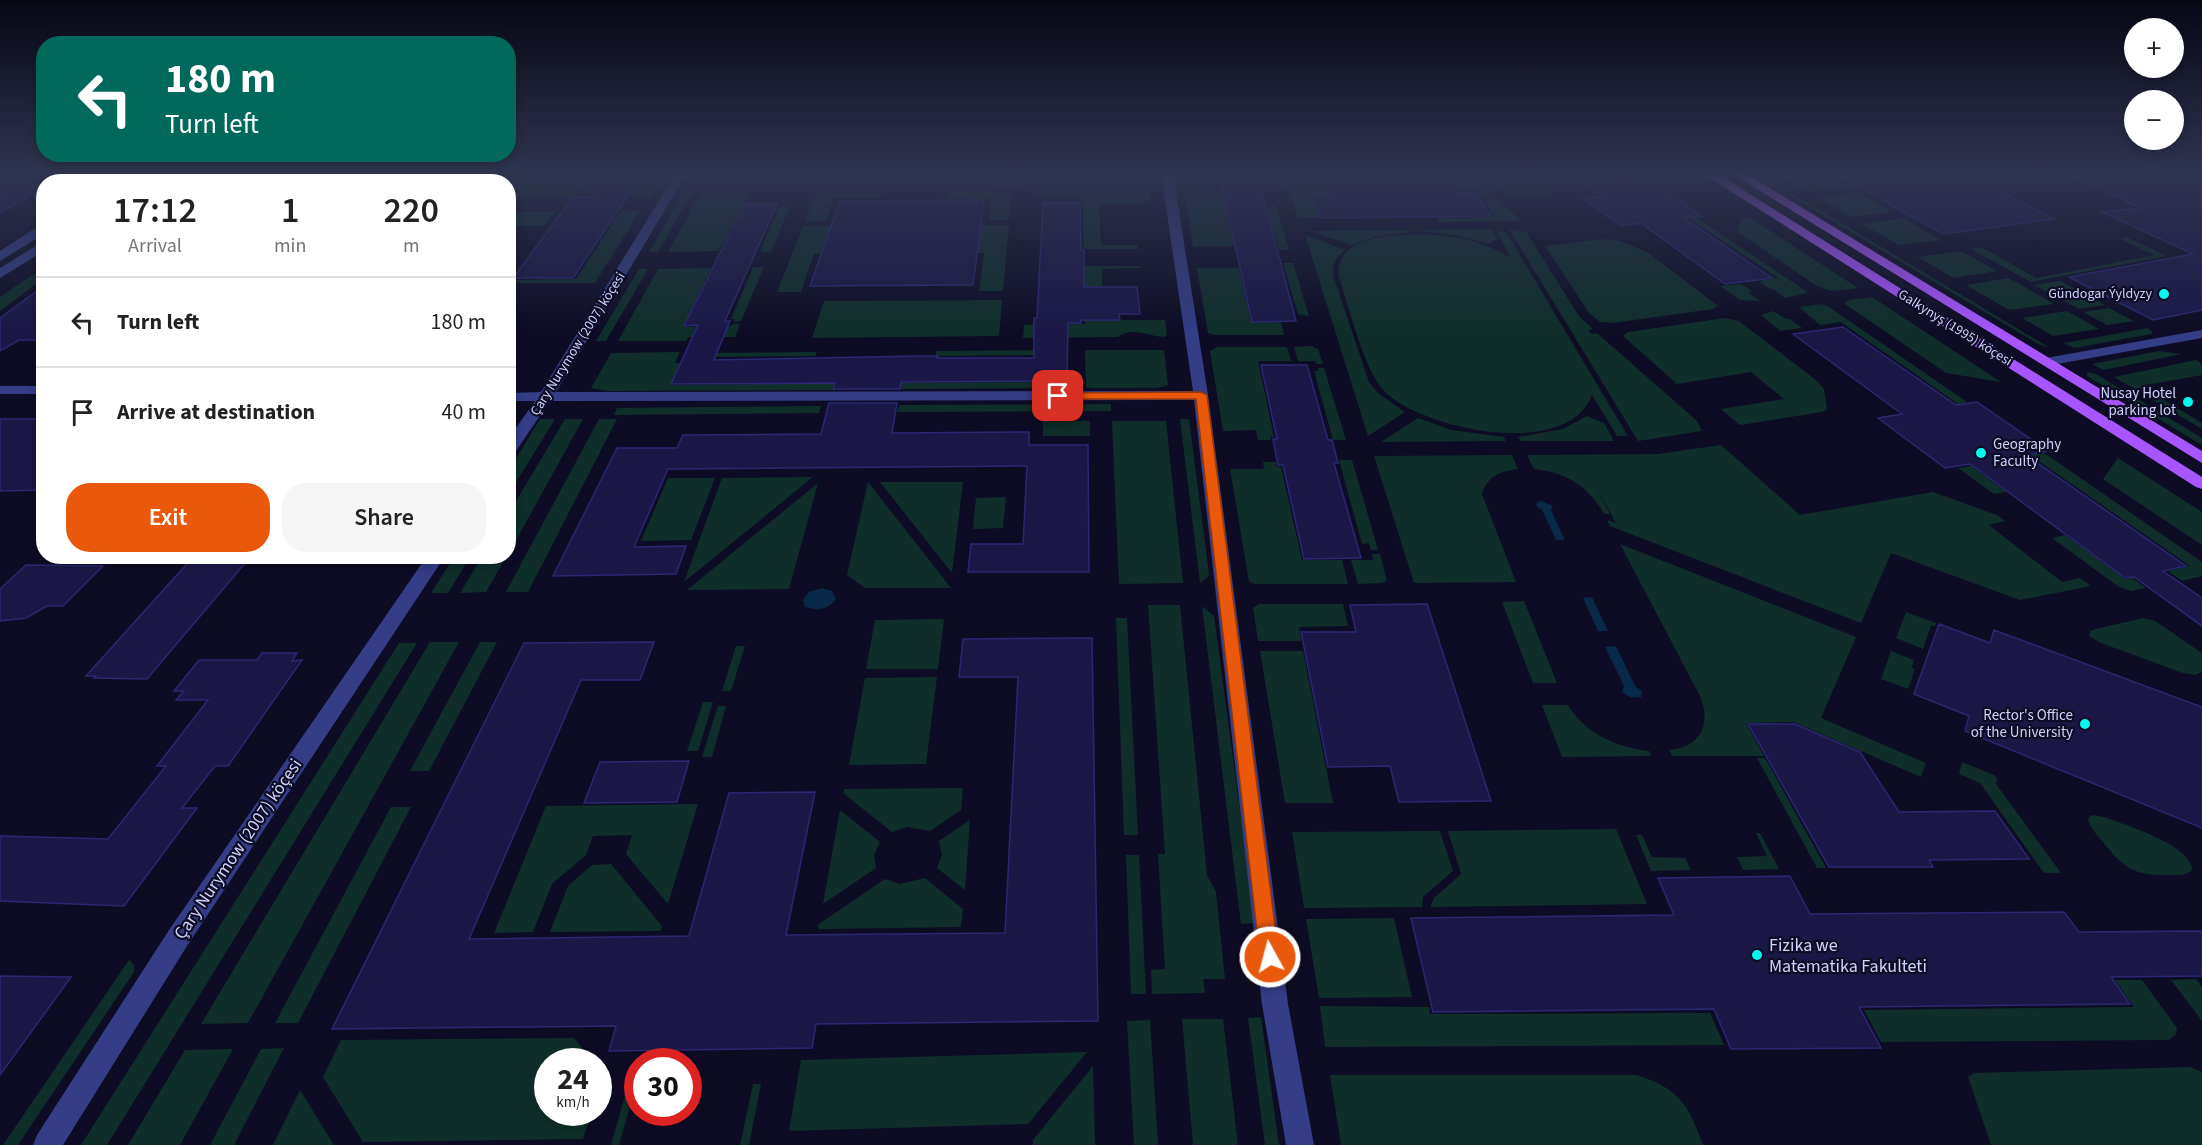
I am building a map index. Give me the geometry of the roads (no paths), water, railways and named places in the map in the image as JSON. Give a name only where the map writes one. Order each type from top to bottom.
[{"type":"main road","name":"Galkynyş (1995) köçesi","points":[[1793,226],[2202,484]]},
{"type":"main road","name":"Galkynyş (1995) köçesi","points":[[1824,226],[2202,458]]},
{"type":"street","name":"Çary Nurymow (2007) köçesi","points":[[516,440],[546,398],[649,226]]},
{"type":"street","points":[[1175,226],[1201,395],[1275,1004],[1300,1145]]},
{"type":"street","points":[[0,257],[36,233]]},
{"type":"street","points":[[0,274],[36,249]]},
{"type":"street","points":[[2046,362],[2202,334]]},
{"type":"street","points":[[0,390],[36,390]]},
{"type":"street","points":[[516,397],[1201,395]]},
{"type":"street","name":"Çary Nurymow (2007) köçesi","points":[[46,1145],[178,938],[431,564]]},
{"type":"water","points":[[1542,501],[1553,506],[1551,510],[1565,540],[1556,540],[1542,510],[1536,506],[1537,502]]},
{"type":"water","points":[[822,588],[832,591],[836,599],[822,609],[805,607],[803,600],[809,592]]},
{"type":"water","points":[[1592,597],[1608,631],[1598,631],[1583,598]]},
{"type":"water","points":[[1616,646],[1635,686],[1643,692],[1642,697],[1632,698],[1622,692],[1624,686],[1605,647]]},
{"type":"place","name":"Gündogar Ýyldyzy","points":[[2164,294]]},
{"type":"place","name":"Nusay Hotel parking lot","points":[[2188,402]]},
{"type":"place","name":"Geography Faculty","points":[[1981,453]]},
{"type":"place","name":"Rector's Office of the University","points":[[2085,724]]},
{"type":"place","name":"Fizika we Matematika Fakulteti","points":[[1757,955]]}]
